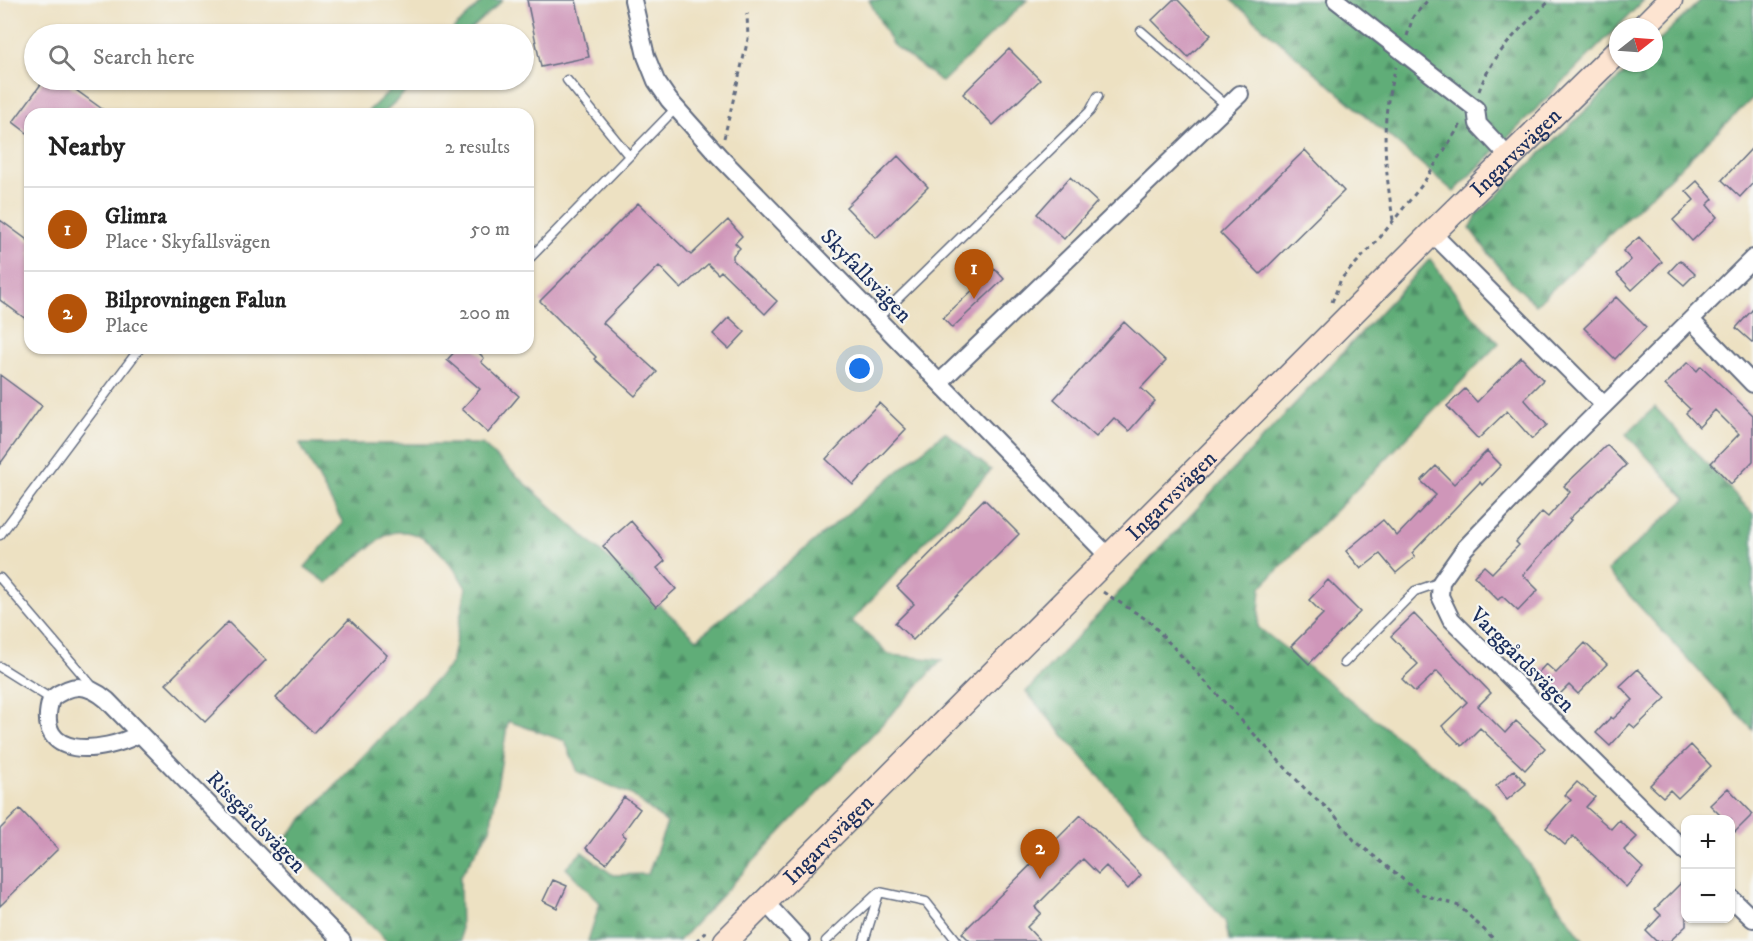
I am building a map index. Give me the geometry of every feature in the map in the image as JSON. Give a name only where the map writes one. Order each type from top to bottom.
[{"type":"street","name":"Skyfallsvägen","points":[[633,0],[651,70],[676,108],[719,156],[1109,557]]},
{"type":"street","points":[[1336,0],[1476,110],[1478,124],[1509,157]]},
{"type":"street","points":[[1652,18],[1670,0]]},
{"type":"street","name":"Ingarvsvägen","points":[[719,933],[765,902],[1432,233],[1609,60]]},
{"type":"street","points":[[940,382],[1240,94]]},
{"type":"street","points":[[1432,233],[1604,405]]},
{"type":"street","points":[[1441,582],[1465,548],[1604,405],[1753,258]]},
{"type":"street","points":[[1691,320],[1753,384]]},
{"type":"street","name":"Varggårdsvägen","points":[[1441,582],[1440,596],[1451,619],[1681,847]]},
{"type":"street","points":[[97,692],[81,685],[70,687],[51,699],[47,715],[51,731],[57,740],[65,745],[92,749],[126,742],[140,734]]},
{"type":"street","name":"Rissgårdsvägen","points":[[97,692],[342,941]]},
{"type":"street","points":[[1735,901],[1753,919]]},
{"type":"street","points":[[765,902],[801,941]]},
{"type":"lane","points":[[1141,31],[1227,106]]},
{"type":"lane","points":[[567,80],[629,156]]},
{"type":"lane","points":[[878,318],[1090,111],[1098,96]]},
{"type":"lane","points":[[534,254],[676,108]]},
{"type":"lane","points":[[0,535],[136,354]]},
{"type":"lane","points":[[0,578],[97,692]]},
{"type":"lane","points":[[1344,663],[1416,591],[1441,582]]},
{"type":"lane","points":[[0,667],[51,699]]},
{"type":"lane","points":[[826,941],[879,892]]},
{"type":"lane","points":[[864,941],[879,892]]},
{"type":"lane","points":[[879,892],[926,902],[957,941]]},
{"type":"path","points":[[1393,219],[1383,157],[1392,81],[1413,17],[1428,0]]},
{"type":"path","points":[[1327,309],[1333,301],[1341,279],[1378,240],[1438,162],[1464,120],[1476,110],[1485,75],[1508,42],[1551,0]]},
{"type":"path","points":[[719,156],[748,39],[747,14]]},
{"type":"path","points":[[1086,580],[1149,621],[1307,791],[1333,813],[1354,840],[1420,894],[1459,906],[1496,941]]},
{"type":"path","points":[[696,941],[719,933]]},
{"type":"green space","points":[[484,0],[503,0],[477,24],[459,24]]},
{"type":"green space","points":[[869,0],[1027,0],[942,82],[892,44]]},
{"type":"green space","points":[[1231,0],[1644,0],[1626,18],[1609,18],[1609,35],[1454,192]]},
{"type":"green space","points":[[1701,0],[1753,0],[1753,98],[1536,305],[1508,278],[1470,229],[1477,215],[1626,72],[1663,72],[1663,36]]},
{"type":"green space","points":[[390,90],[408,90],[389,108],[371,108]]},
{"type":"green space","points":[[1430,259],[1469,312],[1499,343],[1261,587],[1258,627],[1489,809],[1584,941],[1229,941],[1225,921],[1026,692]]},
{"type":"green space","points":[[1655,407],[1753,514],[1753,730],[1607,571],[1686,499],[1626,434]]},
{"type":"green space","points":[[945,432],[991,470],[852,621],[890,655],[942,660],[679,941],[588,941],[600,903],[566,868],[582,852],[613,875],[648,874],[667,823],[632,795],[578,772],[565,741],[508,721],[490,829],[460,877],[461,941],[387,941],[283,840],[451,664],[466,588],[445,557],[435,548],[424,539],[401,532],[384,537],[327,583],[305,567],[343,523],[300,444],[482,444],[697,639]]},
{"type":"building","points":[[527,0],[576,0],[589,57],[541,67],[534,24],[532,24]]},
{"type":"building","points":[[1173,0],[1178,0],[1211,35],[1188,57],[1152,20]]},
{"type":"building","points":[[1009,49],[1040,80],[993,125],[963,94]]},
{"type":"building","points":[[37,90],[76,90],[101,108],[24,108],[24,130],[13,122]]},
{"type":"building","points":[[1753,147],[1753,183],[1740,197],[1722,180]]},
{"type":"building","points":[[1305,150],[1344,191],[1260,274],[1220,233]]},
{"type":"building","points":[[898,156],[928,187],[876,238],[846,207]]},
{"type":"building","points":[[1070,177],[1097,202],[1064,239],[1037,214]]},
{"type":"building","points":[[1697,181],[1713,199],[1707,205],[1717,217],[1692,241],[1673,220],[1694,200],[1686,191]]},
{"type":"building","points":[[638,203],[691,255],[728,220],[742,236],[735,243],[740,248],[733,255],[733,260],[777,301],[765,314],[721,271],[718,274],[708,264],[681,289],[659,266],[603,323],[657,372],[635,396],[594,359],[596,357],[540,301]]},
{"type":"building","points":[[0,220],[24,238],[24,318],[0,300]]},
{"type":"building","points":[[1639,237],[1662,262],[1632,290],[1617,274],[1631,260],[1623,251]]},
{"type":"building","points":[[1680,260],[1695,274],[1684,285],[1669,272]]},
{"type":"building","points":[[995,269],[1004,279],[952,328],[943,318]]},
{"type":"building","points":[[1616,297],[1646,327],[1615,359],[1584,328]]},
{"type":"building","points":[[1753,309],[1753,343],[1736,328]]},
{"type":"building","points":[[729,317],[745,332],[729,349],[713,334]]},
{"type":"building","points":[[1124,322],[1166,361],[1141,388],[1155,401],[1129,431],[1114,418],[1096,437],[1054,399]]},
{"type":"building","points":[[452,354],[480,354],[484,358],[481,362],[519,396],[488,433],[462,409],[480,389],[447,360]]},
{"type":"building","points":[[1521,357],[1543,380],[1524,399],[1547,425],[1532,439],[1507,411],[1478,439],[1447,406],[1465,389],[1477,402]]},
{"type":"building","points":[[1688,362],[1697,371],[1701,366],[1753,415],[1753,461],[1731,484],[1711,463],[1739,434],[1715,410],[1699,427],[1686,413],[1690,409],[1665,385]]},
{"type":"building","points":[[0,375],[42,406],[0,464]]},
{"type":"building","points":[[879,403],[906,429],[853,485],[826,459]]},
{"type":"building","points":[[1607,445],[1626,465],[1569,519],[1571,520],[1523,575],[1538,590],[1518,611],[1502,596],[1498,600],[1474,576],[1484,566],[1492,573],[1519,545],[1516,542],[1542,512],[1548,517],[1570,492],[1564,486]]},
{"type":"building","points":[[1487,451],[1501,465],[1482,485],[1480,482],[1412,553],[1415,557],[1396,573],[1380,554],[1361,569],[1346,551],[1383,520],[1397,536],[1436,495],[1421,481],[1436,466],[1454,484]]},
{"type":"building","points":[[984,499],[1019,534],[913,640],[895,623],[914,604],[897,587]]},
{"type":"building","points":[[631,521],[665,561],[657,568],[676,589],[656,607],[603,546]]},
{"type":"building","points":[[1328,580],[1360,612],[1309,664],[1291,646],[1323,614],[1309,600]]},
{"type":"building","points":[[1414,614],[1491,693],[1478,706],[1505,733],[1516,721],[1545,748],[1525,770],[1480,728],[1462,746],[1442,726],[1467,702],[1437,671],[1415,692],[1402,679],[1418,664],[1391,636]]},
{"type":"building","points":[[349,619],[387,655],[314,733],[276,698]]},
{"type":"building","points":[[228,622],[266,660],[205,722],[166,684]]},
{"type":"building","points":[[1585,643],[1607,664],[1578,694],[1569,685],[1558,696],[1536,675],[1546,664],[1556,673]]},
{"type":"building","points":[[1638,669],[1666,698],[1635,728],[1630,724],[1610,746],[1596,733],[1611,717],[1613,719],[1633,700],[1620,686]]},
{"type":"building","points":[[1691,745],[1711,766],[1678,798],[1670,790],[1663,797],[1650,785]]},
{"type":"building","points":[[1514,770],[1526,784],[1507,800],[1496,786]]},
{"type":"building","points":[[1577,782],[1595,797],[1586,807],[1611,829],[1619,820],[1637,837],[1624,850],[1643,868],[1626,887],[1573,836],[1565,845],[1546,828],[1571,800],[1565,795]]},
{"type":"building","points":[[1728,788],[1753,814],[1735,832],[1735,815],[1720,815],[1710,805]]},
{"type":"building","points":[[624,797],[640,809],[622,834],[626,837],[606,863],[586,848]]},
{"type":"building","points":[[20,809],[58,849],[0,906],[0,829]]},
{"type":"building","points":[[1081,815],[1141,875],[1128,889],[1106,866],[1098,874],[1083,859],[1035,907],[1041,913],[1027,927],[1040,941],[970,941],[962,933]]},
{"type":"building","points":[[553,880],[567,886],[557,908],[543,901]]},
{"type":"building","points":[[1681,883],[1681,923],[1686,923],[1686,926],[1670,941],[1656,941],[1646,931],[1661,915],[1655,909]]},
{"type":"place","name":"Glimra","points":[[974,299]]},
{"type":"place","name":"Bilprovningen Falun","points":[[1040,879]]}]
